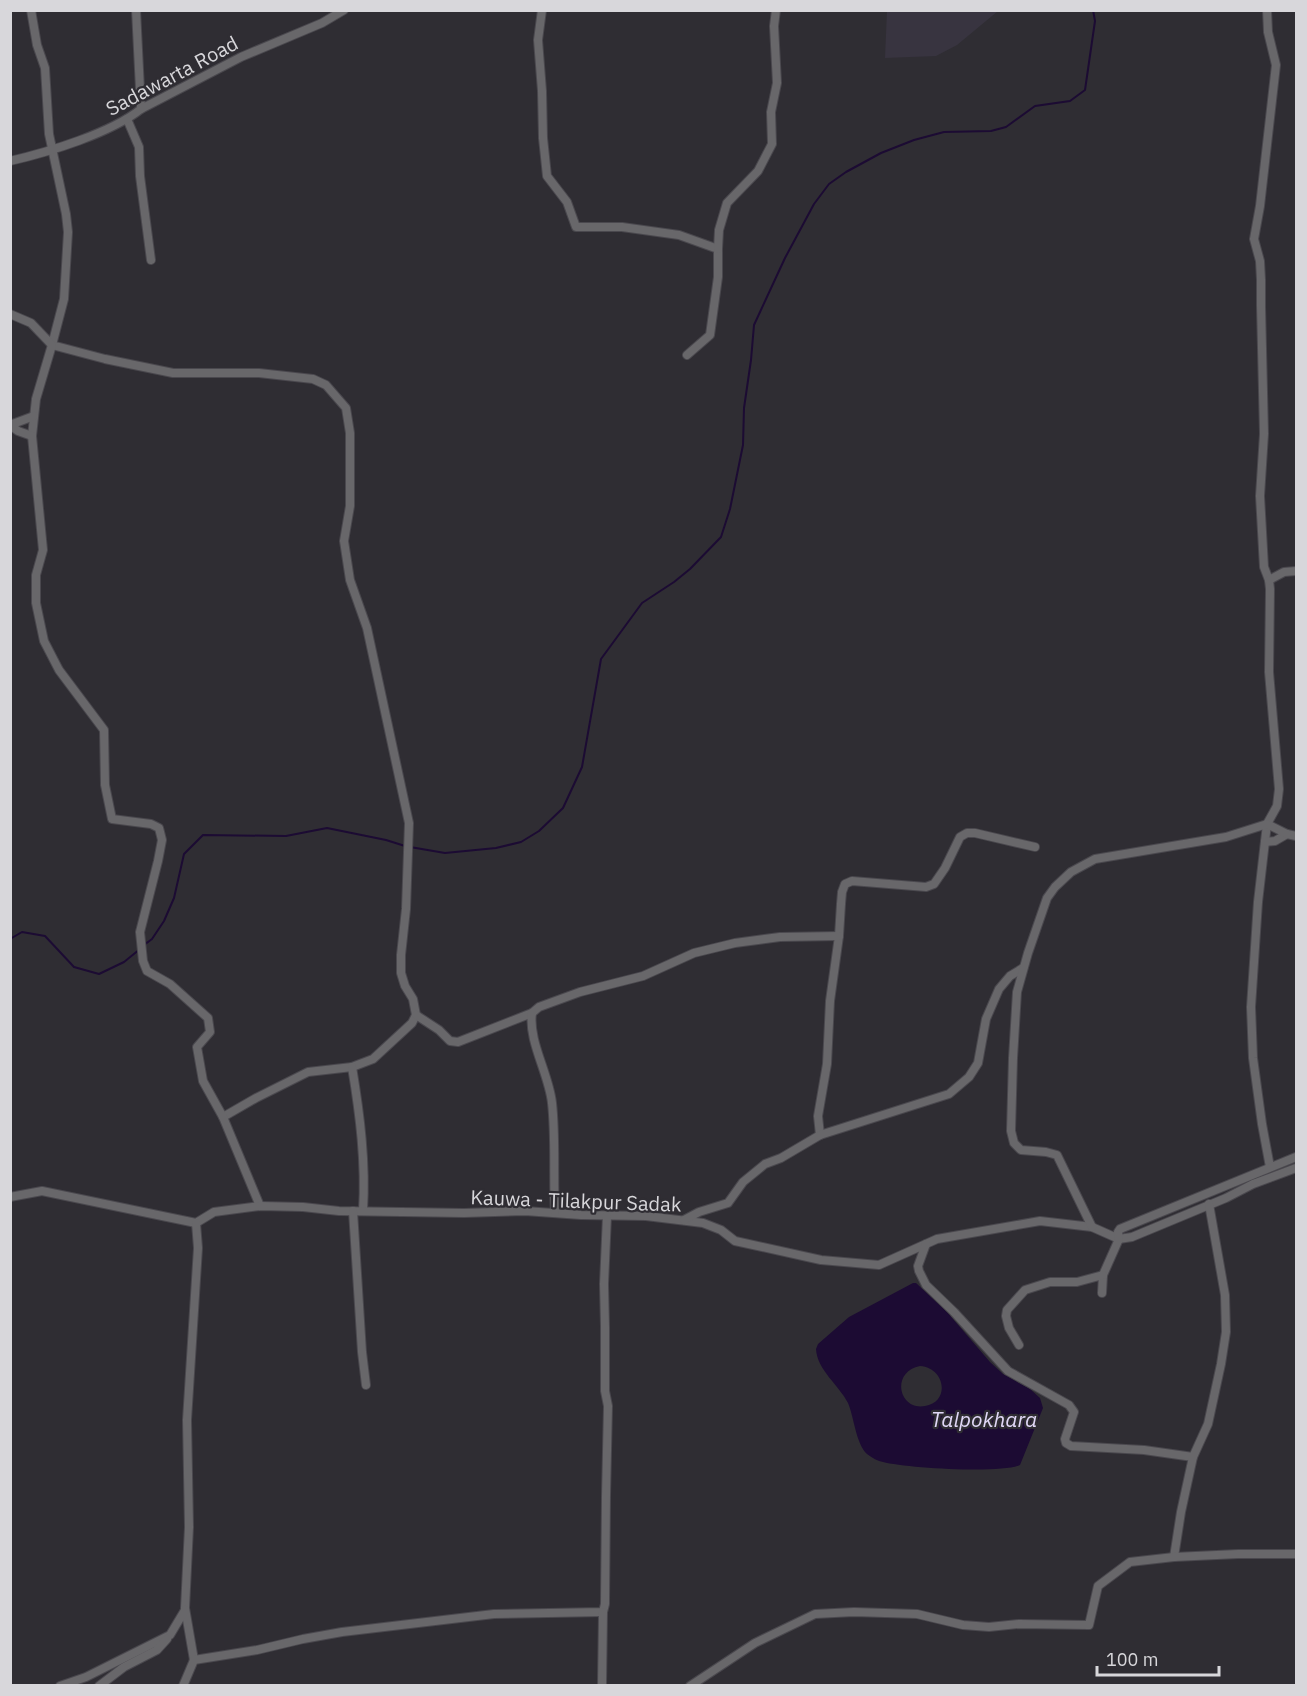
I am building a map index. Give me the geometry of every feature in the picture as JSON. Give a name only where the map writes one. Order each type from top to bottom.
[{"type":"street","points":[[31,10],[37,45],[45,68],[49,134],[68,232],[64,299],[36,399],[32,436],[43,550],[36,575],[36,603],[44,642],[59,670],[104,730],[105,785],[112,819],[151,824],[159,828],[162,840],[140,932],[142,956],[147,971],[170,984],[208,1018],[210,1032],[196,1047],[203,1081],[223,1117],[260,1206]]},
{"type":"street","points":[[136,10],[141,108]]},
{"type":"street","name":"Sadawarta Road","points":[[10,161],[34,156],[95,134],[241,57],[322,23],[344,10]]},
{"type":"street","points":[[542,10],[538,40],[543,138],[548,176],[567,202],[576,227],[622,227],[679,235],[718,249]]},
{"type":"street","points":[[687,355],[710,335],[718,277],[719,230],[727,203],[758,171],[772,144],[771,112],[777,83],[774,26],[776,10]]},
{"type":"street","points":[[1267,10],[1268,32],[1275,65],[1260,206],[1254,239],[1260,261],[1261,280],[1264,434],[1260,496],[1264,567],[1269,580],[1269,672],[1280,789],[1277,806],[1267,824],[1258,902],[1251,1007],[1253,1058],[1270,1167]]},
{"type":"street","points":[[127,119],[139,147],[140,176],[151,260]]},
{"type":"street","points":[[10,314],[31,323],[52,345],[105,359],[172,373],[259,373],[313,379],[326,385],[346,408],[350,433],[350,506],[344,541],[350,580],[367,628],[409,823],[401,973],[405,986],[413,999],[416,1015],[412,1023],[373,1059],[352,1067],[308,1072],[223,1117]]},
{"type":"street","points":[[10,425],[34,416]]},
{"type":"street","points":[[10,425],[32,436]]},
{"type":"street","points":[[1269,580],[1284,572],[1296,571]]},
{"type":"street","points":[[1092,1227],[1058,1155],[1022,1150],[1014,1143],[1011,1131],[1017,992],[1047,898],[1071,872],[1095,859],[1226,837],[1267,824],[1296,836]]},
{"type":"street","points":[[820,1135],[818,1116],[826,1064],[830,1001],[839,936],[842,892],[845,884],[852,881],[927,887],[934,884],[945,868],[960,837],[967,833],[1035,847]]},
{"type":"street","points":[[1265,842],[1275,841],[1287,834]]},
{"type":"street","points":[[416,1015],[439,1030],[450,1041],[458,1042],[532,1013],[540,1007],[580,992],[643,976],[694,953],[735,943],[780,937],[839,936]]},
{"type":"street","points":[[682,1220],[728,1203],[743,1182],[759,1169],[820,1135],[949,1094],[956,1089],[978,1063],[986,1019],[999,989],[1010,976],[1023,968]]},
{"type":"street","points":[[532,1013],[534,1038],[552,1102],[555,1213]]},
{"type":"street","points":[[352,1067],[361,1123],[365,1182],[363,1211]]},
{"type":"street","points":[[1102,1293],[1103,1275],[1119,1239],[1120,1229],[1296,1157]]},
{"type":"street","points":[[1119,1239],[1132,1237],[1226,1198],[1253,1184],[1296,1168]]},
{"type":"street","points":[[10,1197],[42,1191],[196,1223],[198,1248],[187,1420],[189,1527],[185,1608],[194,1660],[183,1686]]},
{"type":"street","points":[[1174,1557],[1193,1457],[1208,1424],[1226,1332],[1225,1295],[1209,1204]]},
{"type":"street","name":"Kauwa - Tilakpur Sadak","points":[[196,1223],[214,1212],[260,1206],[354,1211],[453,1213],[525,1211],[646,1216],[703,1223],[721,1230],[735,1241],[821,1260],[879,1265],[937,1239],[1040,1221],[1092,1227],[1119,1239]]},
{"type":"street","points":[[354,1211],[366,1385]]},
{"type":"street","points":[[603,1686],[608,1428],[605,1391],[604,1284],[607,1216]]},
{"type":"street","points":[[926,1244],[918,1272],[926,1285],[1008,1371],[1069,1405],[1074,1412],[1065,1438],[1066,1443],[1071,1446],[1144,1450],[1193,1457]]},
{"type":"street","points":[[1019,1345],[1009,1328],[1006,1316],[1007,1310],[1025,1290],[1050,1282],[1077,1282],[1103,1275]]},
{"type":"street","points":[[690,1686],[755,1643],[815,1614],[854,1612],[917,1614],[963,1625],[990,1627],[1019,1624],[1089,1625],[1098,1586],[1130,1562],[1174,1557],[1296,1554]]},
{"type":"street","points":[[99,1686],[124,1667],[157,1650],[170,1635],[185,1608]]},
{"type":"street","points":[[194,1660],[257,1650],[342,1632],[494,1614],[603,1612]]},
{"type":"street","points":[[60,1686],[86,1677],[170,1635]]},
{"type":"shaded area","points":[[887,10],[998,11],[957,45],[936,56],[885,58]]},
{"type":"water","name":"Talpokhara","points":[[916,1283],[947,1312],[990,1362],[1003,1374],[1030,1389],[1040,1398],[1043,1408],[1020,1465],[1010,1468],[975,1470],[932,1468],[883,1462],[867,1454],[858,1437],[848,1403],[824,1371],[817,1357],[818,1344],[849,1317]],"holes":[[[920,1366],[929,1368],[940,1378],[942,1385],[938,1398],[925,1406],[909,1403],[901,1390],[904,1375]]]},
{"type":"waterway","points":[[410,847],[445,853],[496,848],[521,842],[539,831],[563,808],[582,767],[601,659],[642,603],[690,569],[721,537],[730,509],[743,445],[744,408],[754,325],[785,258],[814,204],[829,184],[881,153],[914,140],[944,132],[991,131],[1006,127],[1035,106],[1070,101],[1085,90],[1095,21],[1093,10]]},
{"type":"waterway","points":[[144,945],[152,939],[164,921],[174,898],[184,854],[203,835],[286,836],[327,828],[405,846]]},
{"type":"waterway","points":[[10,939],[22,932],[45,936],[74,967],[99,974],[124,962],[140,949]]}]
